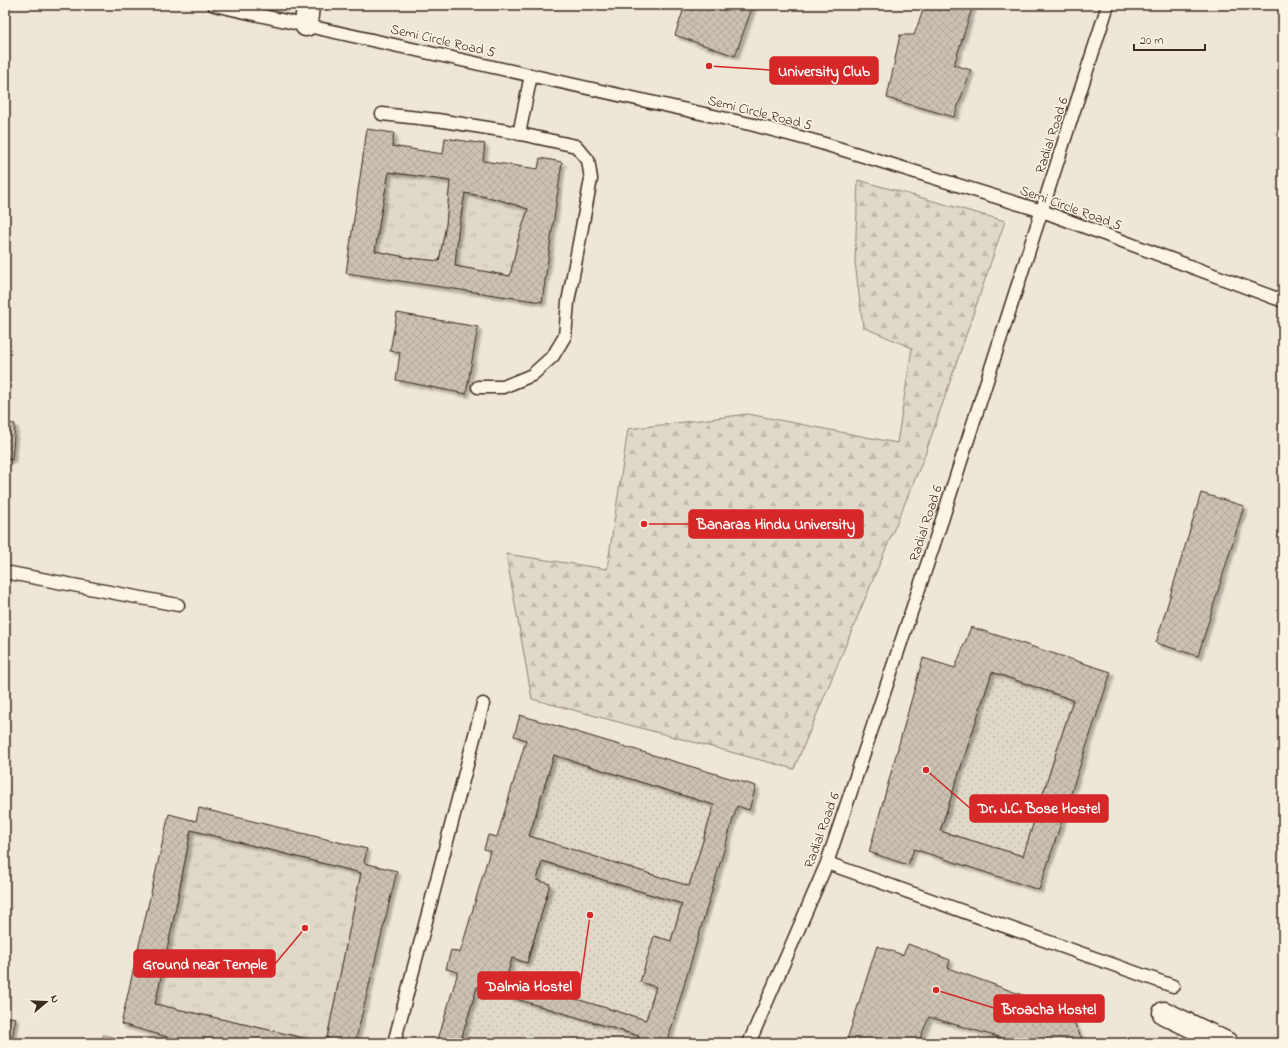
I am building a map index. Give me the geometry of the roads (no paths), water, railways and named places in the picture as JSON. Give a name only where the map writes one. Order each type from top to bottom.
[{"type":"street","points":[[1164,1013],[1226,1043]]},
{"type":"lane","name":"Semi Circle Road 5","points":[[214,5],[307,15],[531,75],[754,125],[818,142],[1042,211],[1283,301]]},
{"type":"lane","name":"Radial Road 6","points":[[749,1043],[827,863],[942,520],[1108,5]]},
{"type":"lane","points":[[519,134],[531,75]]},
{"type":"lane","points":[[382,114],[437,120],[519,134],[576,146],[588,160],[591,179],[568,302],[565,336],[553,356],[532,375],[503,387],[478,387]]},
{"type":"lane","points":[[5,572],[178,606]]},
{"type":"lane","points":[[394,1043],[483,704]]},
{"type":"lane","points":[[827,863],[1173,986]]},
{"type":"place","name":"University Club","points":[[709,66]]},
{"type":"place","name":"Banaras Hindu University","points":[[644,524]]},
{"type":"place","name":"Dr. J.C. Bose Hostel","points":[[926,770]]},
{"type":"place","name":"Dalmia Hostel","points":[[590,915]]},
{"type":"place","name":"Ground near Temple","points":[[305,928]]},
{"type":"place","name":"Broacha Hostel","points":[[936,990]]}]
